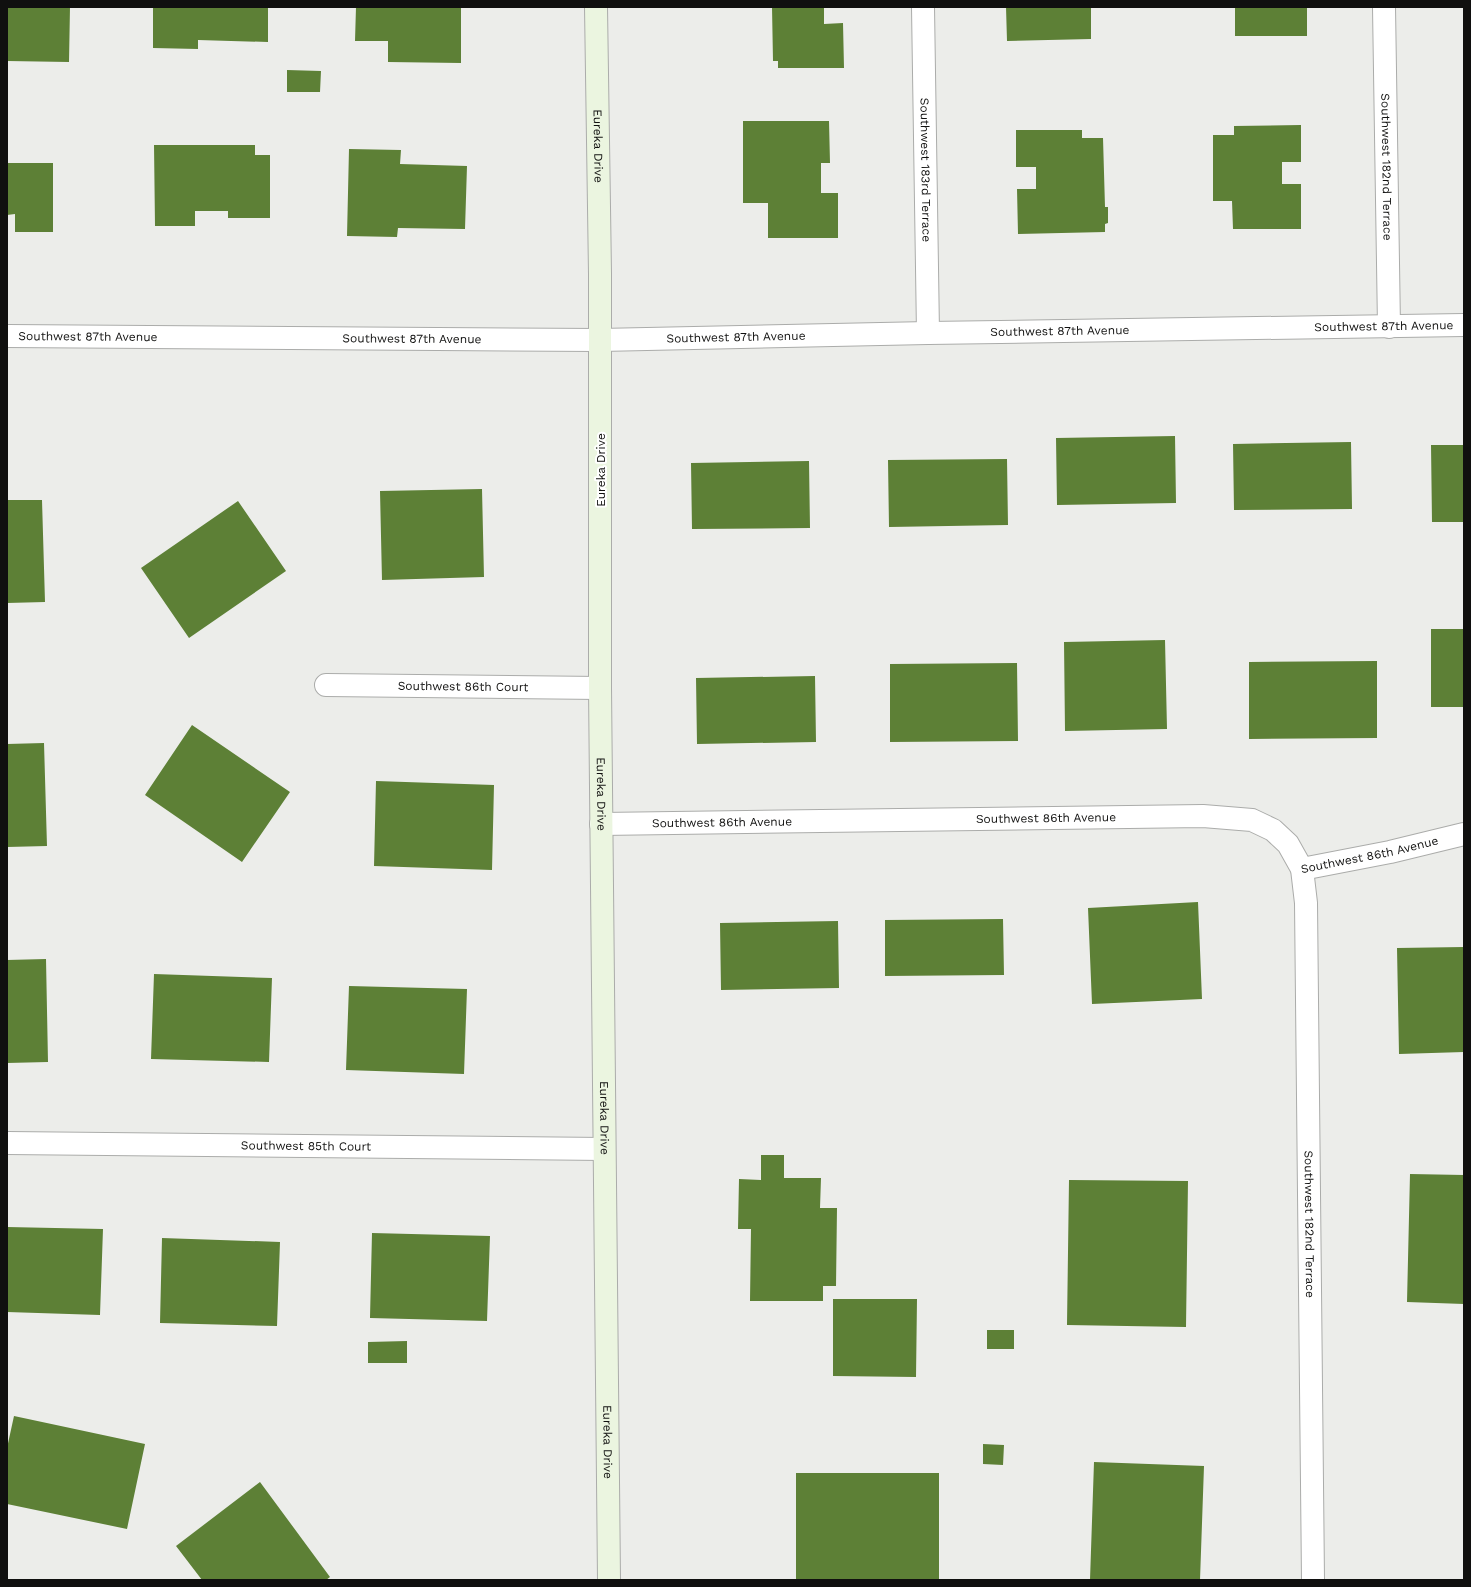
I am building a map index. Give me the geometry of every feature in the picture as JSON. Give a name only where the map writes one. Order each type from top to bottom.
[{"type":"main road","name":"Eureka Drive","points":[[596,7],[600,340],[600,688],[609,1580]]},
{"type":"street","name":"Southwest 183rd Terrace","points":[[923,7],[928,333]]},
{"type":"street","name":"Southwest 182nd Terrace","points":[[1384,7],[1389,327]]},
{"type":"street","name":"Southwest 87th Avenue","points":[[7,336],[600,340],[928,333],[1464,325]]},
{"type":"street","name":"Southwest 86th Court","points":[[326,685],[600,688]]},
{"type":"street","name":"Southwest 86th Avenue","points":[[602,824],[1228,817],[1252,820],[1273,830],[1288,844],[1302,869],[1390,852],[1464,834]]},
{"type":"street","name":"Southwest 182nd Terrace","points":[[1302,869],[1306,903],[1313,1580]]},
{"type":"street","name":"Southwest 85th Court","points":[[7,1144],[604,1149]]},
{"type":"building","points":[[7,7],[70,7],[69,62],[7,61]]},
{"type":"building","points":[[153,7],[268,7],[268,42],[198,40],[198,49],[153,48]]},
{"type":"building","points":[[356,7],[461,7],[461,63],[388,62],[388,41],[355,41]]},
{"type":"building","points":[[772,7],[824,7],[824,24],[843,23],[844,68],[778,68],[778,61],[773,61]]},
{"type":"building","points":[[1006,7],[1091,7],[1091,39],[1007,41]]},
{"type":"building","points":[[1235,7],[1307,7],[1307,36],[1235,36]]},
{"type":"building","points":[[287,70],[321,71],[320,92],[287,92]]},
{"type":"building","points":[[743,121],[829,121],[830,163],[821,163],[821,193],[838,193],[838,238],[768,238],[768,203],[743,203]]},
{"type":"building","points":[[1301,125],[1301,162],[1282,162],[1282,184],[1301,184],[1301,229],[1233,229],[1232,201],[1213,201],[1213,135],[1234,135],[1234,126]]},
{"type":"building","points":[[1016,130],[1082,130],[1082,138],[1103,138],[1105,207],[1108,207],[1108,223],[1105,224],[1105,232],[1018,234],[1017,189],[1036,189],[1036,167],[1016,167]]},
{"type":"building","points":[[154,145],[255,145],[255,155],[270,155],[270,218],[228,218],[228,211],[195,211],[195,226],[155,226]]},
{"type":"building","points":[[349,149],[401,150],[400,164],[467,166],[465,229],[398,228],[397,237],[347,236]]},
{"type":"building","points":[[7,163],[53,163],[53,232],[15,232],[15,214],[7,215]]},
{"type":"building","points":[[1175,436],[1176,503],[1057,505],[1056,438]]},
{"type":"building","points":[[1351,442],[1352,509],[1234,510],[1233,444]]},
{"type":"building","points":[[1431,445],[1464,445],[1464,522],[1432,522]]},
{"type":"building","points":[[1007,459],[1008,525],[889,527],[888,460]]},
{"type":"building","points":[[809,461],[810,528],[692,529],[691,463]]},
{"type":"building","points":[[482,489],[484,577],[382,580],[380,491]]},
{"type":"building","points":[[7,500],[42,500],[45,602],[7,603]]},
{"type":"building","points":[[238,501],[286,571],[189,638],[141,568]]},
{"type":"building","points":[[1431,629],[1464,629],[1464,707],[1431,707]]},
{"type":"building","points":[[1165,640],[1167,729],[1065,731],[1064,642]]},
{"type":"building","points":[[1377,661],[1377,738],[1249,739],[1249,662]]},
{"type":"building","points":[[1017,663],[1018,741],[890,742],[890,664]]},
{"type":"building","points":[[815,676],[816,742],[697,744],[696,678]]},
{"type":"building","points":[[192,725],[290,792],[242,862],[145,795]]},
{"type":"building","points":[[44,743],[47,846],[7,847],[7,744]]},
{"type":"building","points":[[376,781],[494,785],[492,870],[374,866]]},
{"type":"building","points":[[1198,902],[1202,999],[1092,1004],[1088,908]]},
{"type":"building","points":[[1003,919],[1004,975],[885,976],[885,920]]},
{"type":"building","points":[[838,921],[839,988],[721,990],[720,923]]},
{"type":"building","points":[[1464,947],[1464,1052],[1399,1054],[1397,948]]},
{"type":"building","points":[[46,959],[48,1062],[7,1063],[7,960]]},
{"type":"building","points":[[154,974],[272,978],[269,1062],[151,1059]]},
{"type":"building","points":[[349,986],[467,989],[464,1074],[346,1070]]},
{"type":"building","points":[[761,1155],[784,1155],[784,1178],[821,1178],[820,1208],[837,1208],[836,1286],[823,1286],[823,1301],[750,1301],[751,1229],[738,1229],[739,1179],[761,1180]]},
{"type":"building","points":[[1410,1174],[1464,1175],[1464,1304],[1407,1302]]},
{"type":"building","points":[[1069,1180],[1188,1181],[1186,1327],[1067,1325]]},
{"type":"building","points":[[7,1227],[103,1229],[100,1315],[7,1312]]},
{"type":"building","points":[[372,1233],[490,1236],[487,1321],[370,1318]]},
{"type":"building","points":[[162,1238],[280,1242],[277,1326],[160,1323]]},
{"type":"building","points":[[833,1299],[917,1299],[916,1377],[833,1376]]},
{"type":"building","points":[[987,1330],[1014,1330],[1014,1349],[987,1349]]},
{"type":"building","points":[[407,1341],[407,1363],[368,1363],[368,1342]]},
{"type":"building","points":[[14,1416],[145,1444],[127,1529],[7,1504],[7,1448]]},
{"type":"building","points":[[983,1444],[1004,1445],[1003,1465],[983,1464]]},
{"type":"building","points":[[1094,1462],[1204,1466],[1200,1580],[1090,1580]]},
{"type":"building","points":[[796,1473],[939,1473],[939,1580],[796,1580]]},
{"type":"building","points":[[260,1482],[330,1577],[326,1580],[202,1580],[176,1546]]}]
